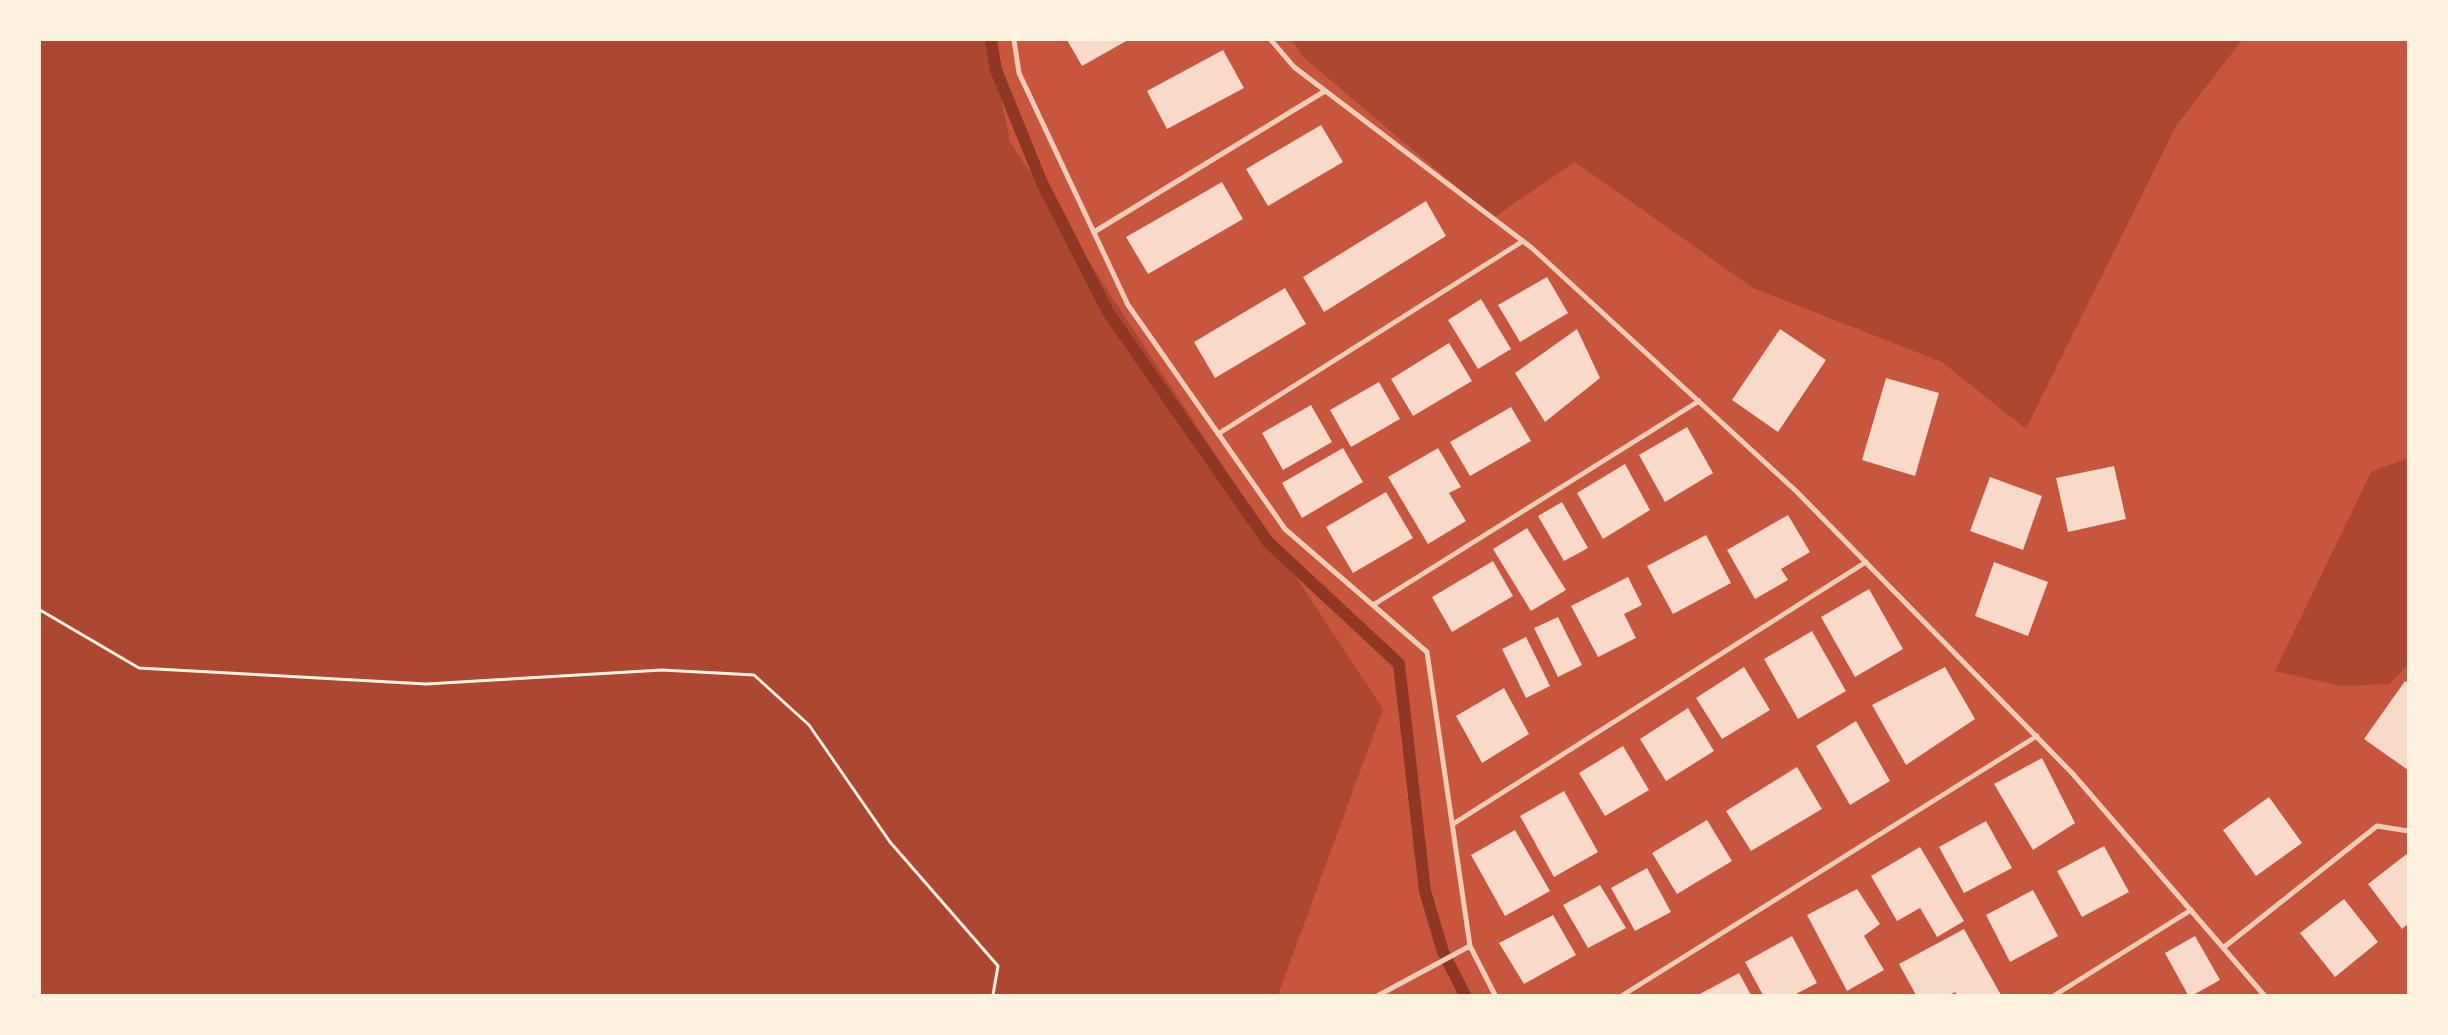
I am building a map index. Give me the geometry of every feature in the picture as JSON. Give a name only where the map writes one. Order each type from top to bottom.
[{"type":"street","points":[[1014,40],[1019,73],[1128,304],[1284,529],[1427,652],[1470,946],[1495,995]]},
{"type":"street","points":[[1270,40],[1294,67],[1523,241],[1796,491],[2072,773],[2264,995]]},
{"type":"street","points":[[1094,232],[1325,90]]},
{"type":"street","points":[[1218,434],[1523,241]]},
{"type":"street","points":[[1373,605],[1699,401]]},
{"type":"street","points":[[1453,824],[1866,562]]},
{"type":"street","points":[[1623,995],[2037,736]]},
{"type":"street","points":[[2224,948],[2377,826],[2408,831]]},
{"type":"street","points":[[2054,995],[2191,910]]},
{"type":"street","points":[[1379,995],[1470,946]]},
{"type":"path","points":[[40,610],[139,668],[426,684],[662,670],[754,675],[809,725],[890,842],[998,966],[993,995]]},
{"type":"shaded area","points":[[40,40],[989,40],[1010,142],[1383,709],[1278,995],[40,995]]},
{"type":"shaded area","points":[[1292,40],[2242,40],[2176,126],[2026,429],[1942,362],[1753,288],[1575,162],[1493,218],[1302,56]]},
{"type":"shaded area","points":[[2408,458],[2408,665],[2389,684],[2340,686],[2275,671],[2371,472]]},
{"type":"building","points":[[1067,40],[1128,40],[1082,66]]},
{"type":"building","points":[[1223,50],[1244,88],[1167,129],[1147,91]]},
{"type":"building","points":[[1321,125],[1343,162],[1268,206],[1246,169]]},
{"type":"building","points":[[1222,182],[1243,219],[1148,274],[1126,237]]},
{"type":"building","points":[[1426,201],[1446,236],[1324,312],[1303,277]]},
{"type":"building","points":[[1547,277],[1568,313],[1520,342],[1498,305]]},
{"type":"building","points":[[1285,288],[1306,324],[1215,378],[1194,342]]},
{"type":"building","points":[[1481,299],[1511,349],[1478,369],[1448,320]]},
{"type":"building","points":[[1577,329],[1600,378],[1545,422],[1515,373]]},
{"type":"building","points":[[1780,329],[1826,360],[1778,432],[1732,400]]},
{"type":"building","points":[[1449,343],[1472,381],[1413,416],[1391,379]]},
{"type":"building","points":[[1886,378],[1939,393],[1915,476],[1862,460]]},
{"type":"building","points":[[1379,382],[1400,419],[1351,447],[1330,410]]},
{"type":"building","points":[[1311,405],[1332,442],[1283,470],[1262,433]]},
{"type":"building","points":[[1511,407],[1531,441],[1470,476],[1450,442]]},
{"type":"building","points":[[1687,427],[1713,473],[1665,502],[1639,455]]},
{"type":"building","points":[[1343,448],[1363,482],[1302,518],[1282,483]]},
{"type":"building","points":[[1438,448],[1461,487],[1449,493],[1466,521],[1428,544],[1388,477]]},
{"type":"building","points":[[1625,464],[1650,510],[1603,539],[1577,493]]},
{"type":"building","points":[[2114,466],[2126,519],[2068,532],[2056,478]]},
{"type":"building","points":[[1990,477],[2042,496],[2023,550],[1970,531]]},
{"type":"building","points":[[1386,492],[1413,538],[1353,573],[1326,527]]},
{"type":"building","points":[[1562,502],[1588,548],[1564,561],[1538,516]]},
{"type":"building","points":[[1788,515],[1810,552],[1781,569],[1788,580],[1755,599],[1727,550]]},
{"type":"building","points":[[1527,528],[1566,590],[1531,611],[1493,549]]},
{"type":"building","points":[[1706,535],[1731,583],[1673,614],[1647,566]]},
{"type":"building","points":[[1493,561],[1513,596],[1452,632],[1432,597]]},
{"type":"building","points":[[1994,562],[2048,582],[2028,636],[1975,616]]},
{"type":"building","points":[[1628,577],[1642,605],[1624,614],[1636,638],[1598,657],[1571,606]]},
{"type":"building","points":[[1869,589],[1903,649],[1855,677],[1821,617]]},
{"type":"building","points":[[1558,617],[1582,665],[1558,677],[1534,628]]},
{"type":"building","points":[[1812,631],[1846,691],[1798,719],[1764,659]]},
{"type":"building","points":[[1526,637],[1550,686],[1526,698],[1502,649]]},
{"type":"building","points":[[1744,667],[1770,710],[1722,739],[1696,698]]},
{"type":"building","points":[[1945,667],[1975,719],[1906,765],[1872,705]]},
{"type":"building","points":[[2405,681],[2408,683],[2408,770],[2364,739]]},
{"type":"building","points":[[1504,688],[1529,734],[1482,763],[1456,716]]},
{"type":"building","points":[[1688,708],[1714,751],[1666,781],[1640,739]]},
{"type":"building","points":[[1856,721],[1890,781],[1850,805],[1816,746]]},
{"type":"building","points":[[1623,746],[1649,790],[1605,816],[1579,773]]},
{"type":"building","points":[[2042,758],[2075,823],[2033,850],[1994,784]]},
{"type":"building","points":[[1797,767],[1822,809],[1751,851],[1726,811]]},
{"type":"building","points":[[1564,791],[1598,852],[1554,877],[1520,816]]},
{"type":"building","points":[[2269,797],[2302,843],[2256,876],[2223,830]]},
{"type":"building","points":[[1707,820],[1732,861],[1677,894],[1652,853]]},
{"type":"building","points":[[1986,821],[2012,868],[1964,893],[1939,847]]},
{"type":"building","points":[[1515,830],[1550,891],[1505,916],[1471,855]]},
{"type":"building","points":[[2104,846],[2129,892],[2082,917],[2057,871]]},
{"type":"building","points":[[1920,847],[1964,921],[1937,937],[1920,908],[1897,921],[1871,876]]},
{"type":"building","points":[[2408,853],[2408,924],[2402,929],[2368,884]]},
{"type":"building","points":[[1647,868],[1671,912],[1635,931],[1611,888]]},
{"type":"building","points":[[1600,885],[1626,928],[1588,948],[1563,905]]},
{"type":"building","points":[[1857,889],[1880,924],[1864,936],[1884,970],[1847,991],[1807,915]]},
{"type":"building","points":[[2033,890],[2058,936],[2010,962],[1986,915]]},
{"type":"building","points":[[2344,899],[2378,942],[2335,977],[2300,933]]},
{"type":"building","points":[[1553,915],[1576,955],[1524,984],[1499,943]]},
{"type":"building","points":[[1964,929],[2001,995],[1957,995],[1955,992],[1950,995],[1916,995],[1899,964]]},
{"type":"building","points":[[1792,936],[1817,983],[1794,995],[1763,995],[1745,962]]},
{"type":"building","points":[[2195,936],[2220,980],[2193,995],[2188,995],[2165,953]]},
{"type":"building","points":[[1739,973],[1751,995],[1698,995]]},
{"type":"waterway","points":[[991,40],[996,70],[1042,183],[1108,312],[1268,542],[1399,664],[1425,891],[1443,952],[1465,995]]}]
